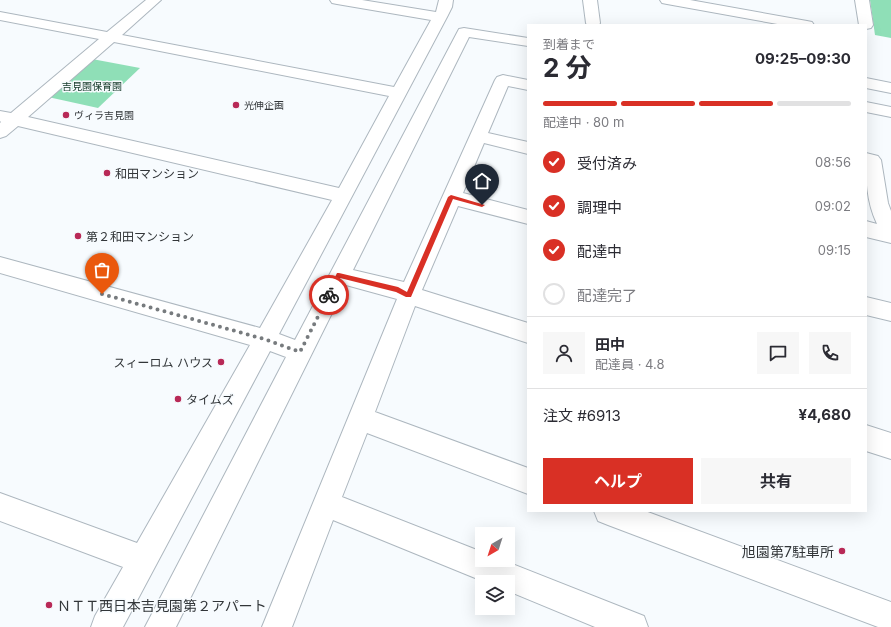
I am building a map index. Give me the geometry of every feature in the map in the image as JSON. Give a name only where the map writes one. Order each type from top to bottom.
[{"type":"street","points":[[105,37],[142,0]]},
{"type":"street","points":[[4,121],[105,37],[154,0]]},
{"type":"street","points":[[106,627],[344,196],[443,8],[337,0]]},
{"type":"street","points":[[590,0],[594,24]]},
{"type":"street","points":[[667,0],[801,24]]},
{"type":"street","points":[[862,0],[866,24]]},
{"type":"street","points":[[0,16],[399,93]]},
{"type":"street","points":[[160,627],[464,32],[527,42]]},
{"type":"street","points":[[277,627],[409,295],[503,80],[527,85]]},
{"type":"street","points":[[867,83],[891,88]]},
{"type":"street","points":[[867,107],[891,112]]},
{"type":"street","points":[[4,121],[344,196]]},
{"type":"street","points":[[478,136],[527,148]]},
{"type":"street","points":[[867,159],[872,160],[878,203],[890,228],[867,229]]},
{"type":"street","points":[[451,197],[527,217]]},
{"type":"street","points":[[0,265],[264,339],[300,352]]},
{"type":"street","points":[[339,275],[398,290],[409,295],[527,333]]},
{"type":"street","points":[[867,306],[891,312]]},
{"type":"street","points":[[360,418],[527,481]]},
{"type":"street","points":[[867,438],[891,446]]},
{"type":"street","points":[[326,504],[633,627]]},
{"type":"street","points":[[0,507],[143,560]]},
{"type":"street","points":[[611,512],[891,617]]},
{"type":"green space","points":[[870,0],[891,0],[891,38],[875,35]]},
{"type":"green space","name":"吉見園保育園","points":[[92,59],[140,68],[98,108],[48,97]]},
{"type":"way so far","points":[[102,294],[264,339],[300,352],[329,295]]},
{"type":"place","name":"光伸企画","points":[[236,105]]},
{"type":"place","name":"ヴィラ吉見園","points":[[66,115]]},
{"type":"place","name":"和田マンション","points":[[107,173]]},
{"type":"place","name":"第２和田マンション","points":[[78,236]]},
{"type":"place","name":"スィーロム ハウス","points":[[221,362]]},
{"type":"place","name":"タイムズ","points":[[178,399]]},
{"type":"place","name":"旭園第7駐車所","points":[[842,551]]},
{"type":"place","name":"ＮＴＴ西日本吉見園第２アパート","points":[[49,605]]},
{"type":"route","points":[[329,295],[339,275],[398,290],[409,295],[451,197],[482,205]]}]
